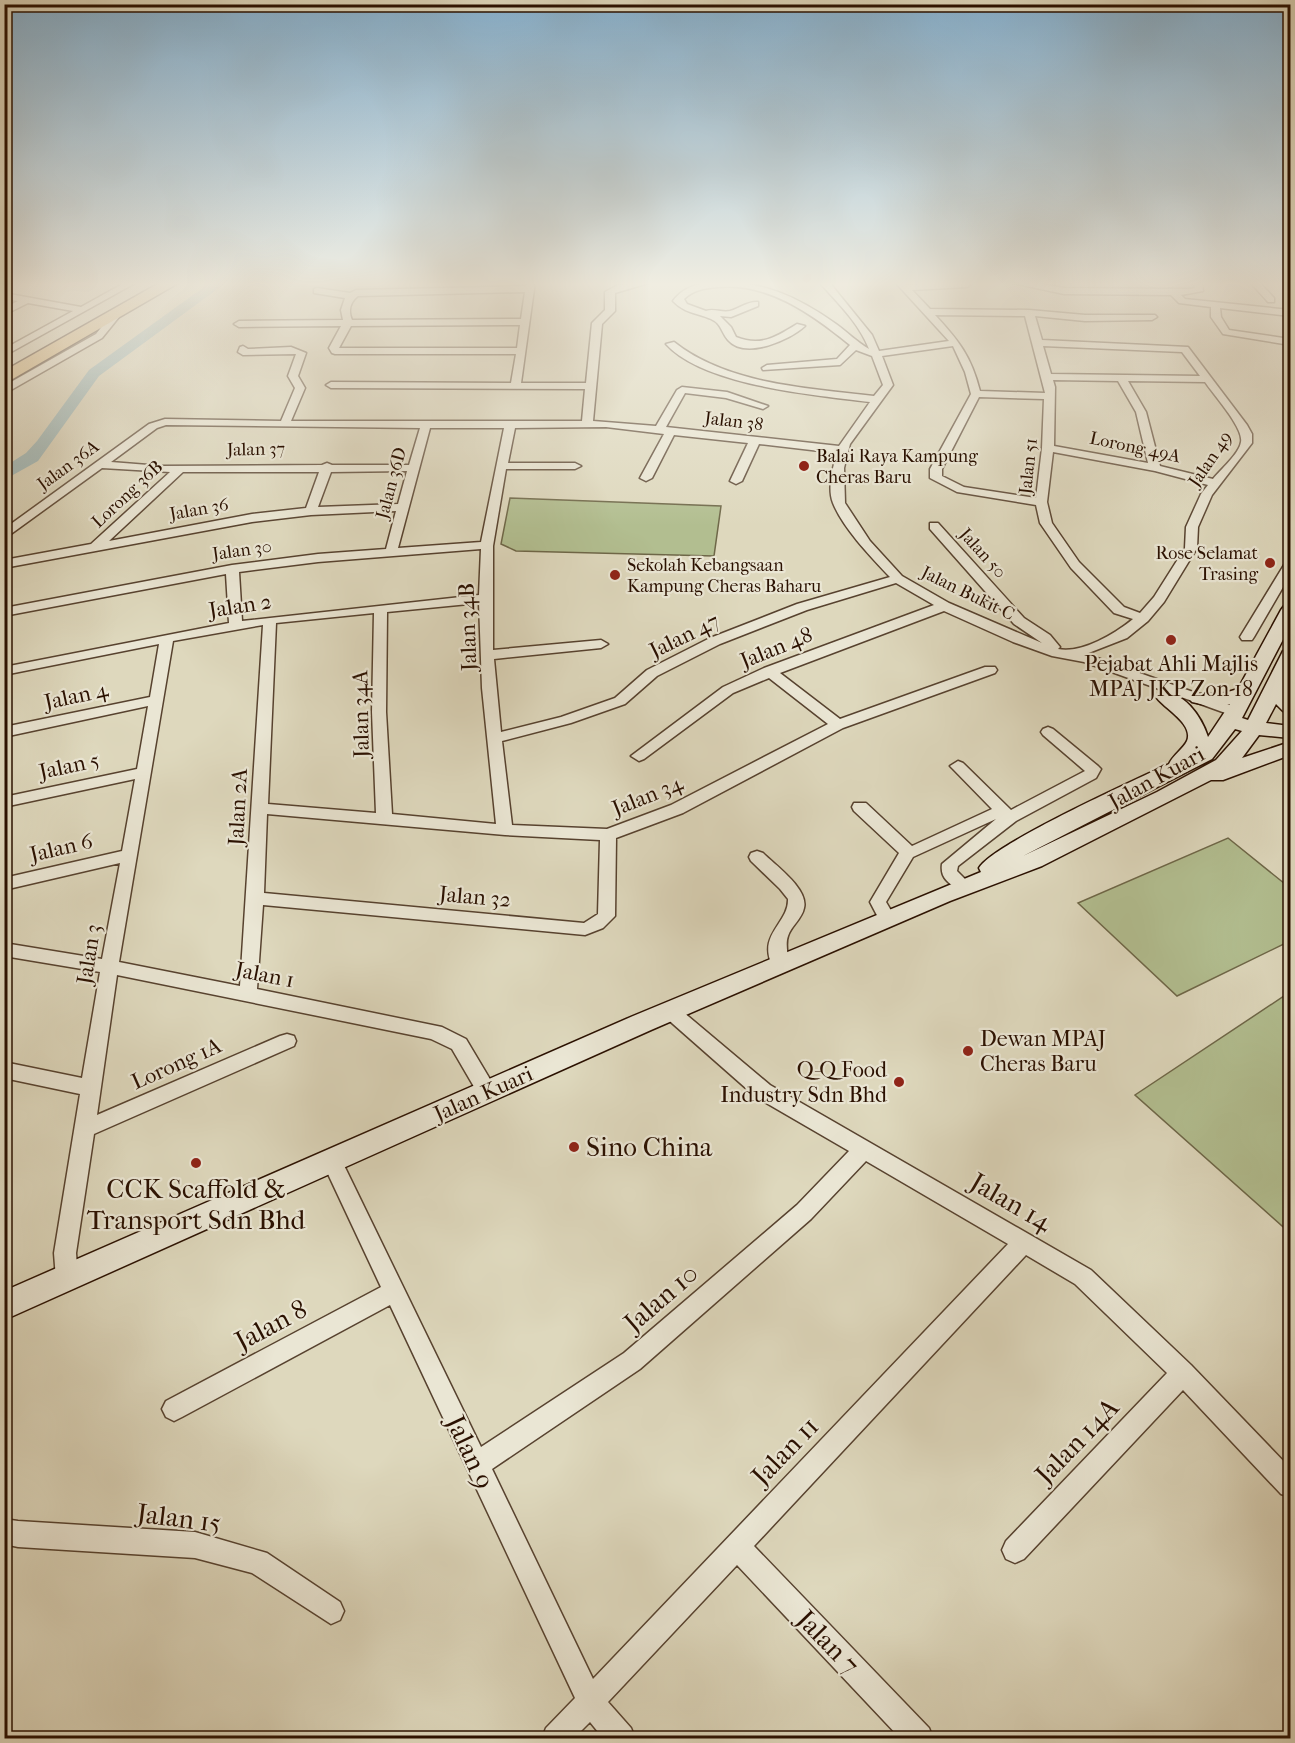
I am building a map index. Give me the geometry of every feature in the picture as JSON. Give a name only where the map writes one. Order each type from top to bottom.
[{"type":"highway","points":[[4,379],[31,363]]},
{"type":"street","points":[[4,391],[52,363]]},
{"type":"street","points":[[284,425],[300,388],[293,376],[297,363]]},
{"type":"street","points":[[516,385],[519,363]]},
{"type":"street","points":[[587,424],[594,363]]},
{"type":"street","points":[[702,363],[743,378],[878,400]]},
{"type":"street","points":[[767,368],[824,363]]},
{"type":"street","name":"Jalan Bukit C","points":[[880,363],[888,385],[857,424],[843,450],[837,480],[839,503],[865,543],[898,579],[944,606],[1062,654],[1080,664],[1167,698],[1234,717]]},
{"type":"street","points":[[966,363],[976,393],[936,469],[936,478],[961,490],[1041,502]]},
{"type":"street","name":"Jalan 51","points":[[1044,363],[1050,396],[1048,448],[1041,502],[1046,523],[1075,565],[1119,610],[1143,618]]},
{"type":"street","name":"Jalan 49","points":[[1062,654],[1102,644],[1122,635],[1143,618],[1159,599],[1191,548],[1192,527],[1214,483],[1247,443],[1248,437],[1242,424],[1197,363]]},
{"type":"street","points":[[1048,377],[1207,379]]},
{"type":"street","points":[[1122,379],[1141,412],[1155,468]]},
{"type":"street","points":[[331,385],[592,386]]},
{"type":"street","points":[[646,478],[682,390],[720,394],[763,406]]},
{"type":"street","points":[[976,393],[1050,396]]},
{"type":"street","name":"Jalan 38","points":[[153,426],[176,421],[284,425],[587,424],[666,429],[843,450]]},
{"type":"street","name":"Jalan 36D","points":[[391,552],[426,424]]},
{"type":"street","name":"Jalan 34B","points":[[505,830],[488,655],[486,598],[487,545],[510,424]]},
{"type":"street","name":"Jalan 36A","points":[[4,536],[153,426]]},
{"type":"street","points":[[736,481],[755,440]]},
{"type":"street","name":"Lorong 49A","points":[[1048,448],[1155,468],[1214,483]]},
{"type":"street","name":"Jalan 37","points":[[100,464],[181,468],[327,466],[413,468]]},
{"type":"street","points":[[311,511],[327,466]]},
{"type":"street","points":[[502,466],[575,466]]},
{"type":"street","name":"Lorong 36B","points":[[96,546],[181,468]]},
{"type":"street","name":"Jalan 36","points":[[4,564],[252,518],[311,511],[403,507]]},
{"type":"street","name":"Jalan 50","points":[[934,526],[1019,621],[1045,638],[1062,654]]},
{"type":"street","name":"Jalan 30","points":[[4,612],[232,569],[391,552],[487,545]]},
{"type":"street","points":[[1247,637],[1290,565]]},
{"type":"street","points":[[232,569],[236,627]]},
{"type":"street","name":"Jalan 47","points":[[495,738],[566,720],[620,700],[652,673],[715,641],[802,607],[898,579]]},
{"type":"street","name":"Jalan 2","points":[[4,671],[270,620],[486,598]]},
{"type":"street","name":"Jalan 48","points":[[639,756],[729,690],[769,671],[944,606]]},
{"type":"street","name":"Jalan 34A","points":[[381,608],[379,712],[384,819]]},
{"type":"street","name":"Jalan Kuari","points":[[964,886],[1017,849],[1205,754],[1234,717],[1290,610]]},
{"type":"street","name":"Jalan 2A","points":[[248,995],[270,620]]},
{"type":"street","name":"Jalan 3","points":[[67,1279],[65,1253],[92,1088],[94,1050],[167,638]]},
{"type":"street","points":[[488,655],[601,644]]},
{"type":"street","name":"Jalan Bukit C","points":[[1062,654],[1087,658],[1199,698],[1234,717]]},
{"type":"street","name":"Jalan Kuari","points":[[4,1306],[331,1159],[670,1011],[964,886],[1034,860],[1201,777],[1223,765],[1257,723],[1290,655]]},
{"type":"street","name":"Jalan 34","points":[[259,808],[505,830],[608,835],[677,809],[838,725],[990,670]]},
{"type":"street","points":[[769,671],[838,725]]},
{"type":"street","points":[[1272,690],[1290,707]]},
{"type":"street","points":[[1199,698],[1222,700],[1246,693]]},
{"type":"street","points":[[1167,698],[1190,717],[1198,736],[1196,744],[1172,771]]},
{"type":"street","name":"Jalan 4","points":[[4,732],[156,700]]},
{"type":"street","points":[[1234,717],[1290,732]]},
{"type":"street","points":[[1257,723],[1290,722]]},
{"type":"street","points":[[908,852],[1006,814],[1091,774],[1093,770],[1048,732]]},
{"type":"street","points":[[1201,777],[1221,774],[1290,748]]},
{"type":"street","points":[[958,766],[1006,814]]},
{"type":"street","name":"Jalan 5","points":[[4,802],[144,772]]},
{"type":"street","points":[[860,807],[908,852]]},
{"type":"street","points":[[964,886],[949,873],[951,864],[1006,814]]},
{"type":"street","name":"Jalan 32","points":[[255,898],[585,929],[597,924],[606,916],[608,835]]},
{"type":"street","points":[[887,919],[878,902],[908,852]]},
{"type":"street","name":"Jalan 6","points":[[4,884],[129,855]]},
{"type":"street","points":[[757,857],[794,894],[797,903],[794,914],[782,931],[777,948],[780,964]]},
{"type":"street","name":"Jalan 1","points":[[4,949],[110,967],[435,1032],[459,1044],[487,1091]]},
{"type":"street","name":"Jalan 14","points":[[670,1011],[763,1091],[1083,1277],[1183,1373],[1290,1485]]},
{"type":"street","name":"Lorong 1A","points":[[85,1129],[287,1041]]},
{"type":"street","points":[[4,1070],[92,1088]]},
{"type":"street","name":"Jalan 10","points":[[476,1465],[632,1361],[804,1212],[864,1149]]},
{"type":"street","name":"Jalan 9","points":[[331,1159],[591,1703],[621,1738]]},
{"type":"street","name":"Jalan 11","points":[[556,1738],[1024,1242]]},
{"type":"street","name":"Jalan 8","points":[[174,1409],[395,1291]]},
{"type":"street","name":"Jalan 14A","points":[[1015,1550],[1183,1373]]},
{"type":"street","name":"Jalan 15","points":[[4,1531],[18,1534],[195,1545],[258,1562],[331,1611]]},
{"type":"street","name":"Jalan 7","points":[[736,1546],[919,1738]]},
{"type":"green space","points":[[510,498],[721,506],[714,556],[516,551],[501,544]]},
{"type":"green space","points":[[1228,838],[1290,888],[1290,941],[1177,996],[1078,903]]},
{"type":"green space","points":[[1290,992],[1290,1233],[1135,1095]]},
{"type":"waterway","points":[[4,475],[32,457],[94,373],[107,363]]},
{"type":"place","name":"Balai Raya Kampung Cheras Baru","points":[[804,466]]},
{"type":"place","name":"Rose Selamat Trasing","points":[[1270,563]]},
{"type":"place","name":"Sekolah Kebangsaan Kampung Cheras Baharu","points":[[615,575]]},
{"type":"place","name":"Pejabat Ahli Majlis MPAJ JKP Zon 18","points":[[1171,640]]},
{"type":"place","name":"Dewan MPAJ Cheras Baru","points":[[968,1051]]},
{"type":"place","name":"Q-Q Food Industry Sdn Bhd","points":[[899,1082]]},
{"type":"place","name":"Sino China","points":[[574,1147]]},
{"type":"place","name":"CCK Scaffold & Transport Sdn Bhd","points":[[196,1163]]}]
